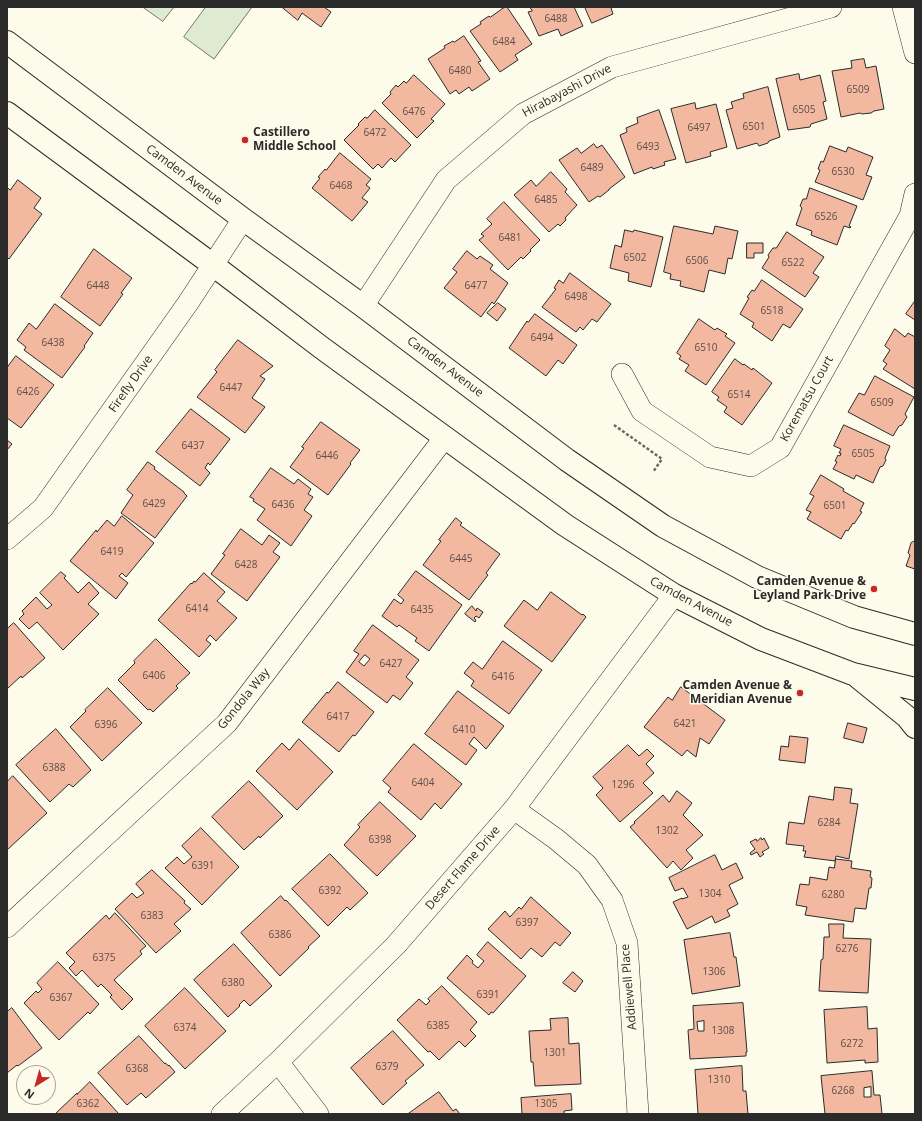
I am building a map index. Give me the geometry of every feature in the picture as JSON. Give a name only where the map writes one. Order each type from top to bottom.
[{"type":"main road","name":"Camden Avenue","points":[[7,42],[242,219],[362,306],[567,460],[664,526],[757,577],[854,617],[915,634]]},
{"type":"main road","name":"Camden Avenue","points":[[7,113],[213,265],[322,348],[565,525],[674,595],[761,639],[853,674],[915,689]]},
{"type":"main road","points":[[853,674],[907,717],[915,727]]},
{"type":"street","name":"Hirabayashi Drive","points":[[362,306],[446,180],[523,114],[612,67],[832,7]]},
{"type":"street","points":[[903,7],[915,53]]},
{"type":"street","name":"Korematsu Court","points":[[622,374],[642,411],[710,457],[751,466],[780,448],[910,216],[915,194]]},
{"type":"street","name":"Firefly Drive","points":[[7,539],[43,508],[188,303],[242,219]]},
{"type":"street","name":"Gondola Way","points":[[7,927],[228,723],[445,437]]},
{"type":"street","name":"Desert Flame Drive","points":[[222,1114],[278,1062],[396,945],[514,809],[674,595]]},
{"type":"street","name":"Addiewell Place","points":[[514,809],[556,839],[587,865],[612,900],[627,943],[638,1114]]},
{"type":"street","points":[[278,1062],[318,1114]]},
{"type":"path","points":[[614,425],[662,459],[653,472]]},
{"type":"green space","points":[[143,7],[174,7],[163,21]]},
{"type":"green space","points":[[206,7],[252,7],[214,59],[184,37]]},
{"type":"building","points":[[282,7],[324,7],[331,12],[321,27],[302,13],[298,20]]},
{"type":"building","points":[[507,7],[532,44],[515,55],[518,60],[500,72],[470,31],[481,24],[480,22]]},
{"type":"building","points":[[530,7],[574,7],[583,26],[561,36],[558,29],[539,36],[528,12],[532,11]]},
{"type":"building","points":[[585,7],[614,7],[611,8],[613,14],[592,23]]},
{"type":"building","points":[[464,36],[481,61],[478,62],[490,79],[472,91],[469,87],[459,94],[456,90],[450,94],[428,59],[445,48],[444,46]]},
{"type":"building","points":[[864,59],[866,68],[876,66],[884,109],[871,113],[860,113],[841,117],[832,71],[852,68],[851,61]]},
{"type":"building","points":[[799,74],[800,80],[820,75],[826,101],[823,102],[827,119],[811,124],[810,127],[788,130],[776,79]]},
{"type":"building","points":[[414,75],[445,104],[431,119],[434,121],[417,138],[382,103],[391,94],[390,92],[396,85],[398,87],[404,81],[406,83]]},
{"type":"building","points":[[768,87],[780,137],[759,146],[757,143],[737,149],[726,110],[733,108],[731,102],[744,98],[743,94]]},
{"type":"building","points":[[695,103],[696,109],[716,104],[727,147],[710,152],[711,156],[686,163],[671,109]]},
{"type":"building","points":[[375,110],[411,145],[395,162],[391,158],[382,168],[378,164],[373,169],[344,140],[365,117],[367,118]]},
{"type":"building","points":[[659,110],[676,159],[664,162],[665,165],[653,169],[652,167],[634,174],[620,135],[627,132],[626,128],[638,123],[637,118]]},
{"type":"building","points":[[594,144],[597,148],[602,145],[625,177],[600,197],[598,196],[589,202],[559,160],[577,148],[581,153]]},
{"type":"building","points":[[830,146],[846,152],[848,147],[873,157],[866,175],[872,177],[863,200],[815,182],[820,170],[818,169],[821,161],[823,162]]},
{"type":"building","points":[[340,153],[371,179],[366,185],[370,188],[362,198],[368,202],[352,221],[312,188],[320,178],[318,177]]},
{"type":"building","points":[[551,172],[567,189],[565,192],[577,205],[560,226],[558,224],[549,232],[514,195],[531,180],[536,186]]},
{"type":"building","points":[[18,180],[41,198],[34,208],[42,214],[9,259],[7,257],[7,187],[10,190]]},
{"type":"building","points":[[810,188],[857,206],[849,226],[851,227],[844,226],[837,245],[811,235],[812,231],[796,225],[802,208],[800,206],[803,199],[806,199]]},
{"type":"building","points":[[504,202],[540,240],[523,259],[521,257],[508,270],[479,240],[484,236],[481,234],[492,224],[487,219]]},
{"type":"building","points":[[674,226],[713,234],[715,226],[738,231],[732,259],[728,258],[725,274],[709,270],[704,292],[680,286],[681,281],[670,279],[671,274],[664,272]]},
{"type":"building","points":[[625,230],[633,232],[634,230],[663,237],[651,287],[628,281],[629,273],[610,268],[615,245],[621,247]]},
{"type":"building","points":[[787,232],[824,257],[813,273],[819,277],[805,297],[762,268],[769,257],[768,255],[773,248],[776,248]]},
{"type":"building","points":[[747,243],[763,243],[763,253],[754,253],[754,258],[747,258]]},
{"type":"building","points":[[94,249],[132,278],[121,293],[123,294],[100,326],[61,297]]},
{"type":"building","points":[[467,251],[477,259],[480,256],[493,265],[490,269],[508,283],[494,304],[492,302],[481,317],[444,288],[457,272],[453,269]]},
{"type":"building","points":[[570,273],[611,304],[597,322],[592,319],[583,330],[580,327],[576,332],[542,307],[556,289],[554,288],[559,280],[563,283]]},
{"type":"building","points":[[762,280],[803,309],[790,328],[783,324],[772,341],[752,327],[754,323],[740,314],[749,298],[747,297],[752,290],[754,291]]},
{"type":"building","points":[[915,301],[915,320],[906,314]]},
{"type":"building","points":[[498,303],[506,309],[497,321],[487,313]]},
{"type":"building","points":[[55,304],[93,333],[84,346],[85,347],[62,378],[24,350],[26,347],[17,340],[29,323],[36,329]]},
{"type":"building","points":[[535,314],[577,345],[563,364],[558,360],[546,376],[509,348],[527,321],[528,322]]},
{"type":"building","points":[[699,319],[715,330],[717,328],[727,334],[725,336],[735,343],[706,385],[685,371],[689,365],[679,359],[681,356],[677,353]]},
{"type":"building","points":[[895,329],[905,337],[908,333],[915,337],[915,389],[883,369],[887,364],[883,361],[890,350],[885,346]]},
{"type":"building","points":[[238,340],[273,366],[260,376],[265,379],[252,398],[265,407],[245,433],[197,397],[217,372],[215,370]]},
{"type":"building","points":[[16,356],[54,385],[21,428],[7,418],[7,368]]},
{"type":"building","points":[[735,359],[752,370],[753,368],[772,383],[742,425],[724,412],[727,407],[717,400],[719,397],[712,392]]},
{"type":"building","points":[[875,376],[914,397],[905,414],[907,417],[893,436],[848,412],[859,393],[864,395]]},
{"type":"building","points":[[191,409],[230,439],[210,465],[208,463],[205,468],[210,473],[200,486],[156,452]]},
{"type":"building","points":[[321,422],[360,450],[328,495],[290,467],[304,448],[302,447]]},
{"type":"building","points":[[844,425],[890,446],[885,458],[886,460],[883,466],[880,467],[873,483],[856,475],[854,479],[833,469],[837,462],[835,461],[838,455],[840,456],[841,453],[839,453],[841,449],[834,446]]},
{"type":"building","points":[[7,440],[12,444],[7,450]]},
{"type":"building","points":[[148,462],[155,467],[154,469],[187,496],[155,538],[121,513],[133,495],[127,490]]},
{"type":"building","points":[[271,468],[294,484],[298,479],[311,489],[308,494],[313,497],[304,510],[312,516],[291,546],[257,520],[265,509],[253,501],[254,499],[250,497]]},
{"type":"building","points":[[821,475],[844,489],[843,491],[864,503],[860,511],[862,512],[848,531],[846,530],[841,539],[807,519],[811,512],[806,510],[814,496],[810,494]]},
{"type":"building","points":[[122,516],[154,543],[126,577],[122,573],[119,576],[128,583],[116,599],[70,561],[96,530],[97,532],[107,520],[114,526]]},
{"type":"building","points":[[456,518],[462,523],[460,525],[500,554],[486,573],[488,575],[469,600],[423,565],[441,541],[439,540]]},
{"type":"building","points":[[241,529],[262,545],[269,535],[280,543],[273,552],[280,557],[247,601],[211,574]]},
{"type":"building","points":[[915,541],[915,569],[906,566],[910,555],[908,553],[911,543]]},
{"type":"building","points":[[416,571],[462,605],[429,651],[415,641],[417,638],[399,625],[397,627],[382,616],[394,599],[401,604],[404,600],[398,595]]},
{"type":"building","points":[[61,572],[66,576],[64,578],[78,593],[89,582],[99,593],[88,604],[99,614],[63,650],[37,622],[29,629],[19,619],[24,614],[22,611],[36,597],[47,609],[52,605],[40,593]]},
{"type":"building","points":[[204,573],[225,592],[217,601],[237,618],[216,641],[210,635],[206,640],[211,644],[199,657],[158,620],[191,583],[192,584],[194,581],[195,582]]},
{"type":"building","points":[[551,592],[586,617],[552,662],[504,626],[524,600],[537,610]]},
{"type":"building","points":[[472,606],[476,611],[477,608],[483,612],[479,618],[476,616],[474,618],[476,620],[475,622],[465,614]]},
{"type":"building","points":[[14,623],[45,658],[22,678],[21,676],[7,689],[7,629]]},
{"type":"building","points":[[373,625],[419,660],[406,677],[413,683],[400,700],[393,695],[387,703],[346,672],[359,654],[354,651]],"holes":[[[365,655],[370,659],[364,666],[359,662]]]},
{"type":"building","points":[[156,639],[190,673],[176,686],[178,688],[153,712],[150,709],[148,710],[118,680]]},
{"type":"building","points":[[503,641],[542,670],[509,714],[471,686],[474,681],[464,673],[473,662],[482,669]]},
{"type":"building","points":[[338,682],[374,712],[355,736],[353,735],[339,752],[302,722],[327,692],[328,693]]},
{"type":"building","points":[[681,687],[725,720],[709,744],[700,738],[696,757],[687,750],[682,756],[644,727],[668,697],[672,700]]},
{"type":"building","points":[[108,688],[142,723],[102,761],[70,727]]},
{"type":"building","points":[[458,691],[504,726],[486,749],[474,737],[469,744],[477,750],[466,765],[425,734]]},
{"type":"building","points":[[848,723],[867,728],[863,743],[844,738]]},
{"type":"building","points":[[56,729],[91,770],[73,787],[69,784],[50,802],[16,765]]},
{"type":"building","points":[[790,736],[808,738],[805,763],[779,760],[781,746],[788,747]]},
{"type":"building","points":[[299,739],[333,772],[297,810],[256,771],[282,743],[289,750]]},
{"type":"building","points":[[414,744],[462,784],[441,809],[435,803],[421,820],[388,792],[391,788],[383,781]]},
{"type":"building","points":[[628,745],[639,756],[647,749],[654,756],[646,764],[654,773],[643,783],[653,793],[620,822],[596,795],[603,788],[593,777]]},
{"type":"building","points":[[13,776],[47,813],[7,850],[7,782]]},
{"type":"building","points":[[249,781],[283,816],[260,838],[259,836],[244,850],[212,817]]},
{"type":"building","points":[[835,787],[852,789],[850,803],[858,804],[849,859],[836,856],[835,861],[804,857],[806,851],[803,851],[804,846],[786,844],[789,822],[804,824],[809,796],[833,800]]},
{"type":"building","points":[[677,791],[692,803],[683,815],[703,835],[686,850],[693,858],[681,870],[673,861],[667,868],[630,827],[663,795],[669,802]]},
{"type":"building","points":[[380,802],[416,836],[377,876],[344,845],[360,827],[358,825]]},
{"type":"building","points":[[201,828],[239,867],[202,905],[165,868],[177,857],[184,864],[192,857],[182,846]]},
{"type":"building","points":[[761,838],[762,840],[764,838],[769,848],[762,852],[764,854],[760,857],[757,852],[751,855],[750,853],[755,849],[750,842],[756,839],[757,841]]},
{"type":"building","points":[[330,854],[368,893],[350,910],[347,907],[328,926],[292,889]]},
{"type":"building","points":[[715,855],[722,870],[736,863],[743,878],[729,885],[738,904],[727,910],[730,916],[715,923],[712,916],[687,929],[673,902],[688,897],[683,888],[675,891],[669,878]]},
{"type":"building","points":[[836,859],[852,861],[851,868],[871,871],[871,888],[869,888],[866,909],[855,908],[853,922],[805,915],[807,907],[796,905],[800,884],[809,885],[810,877],[827,880],[829,867],[834,868]]},
{"type":"building","points":[[152,870],[185,901],[184,903],[191,909],[174,924],[181,931],[156,953],[115,909],[132,893],[137,898],[144,893],[136,884]]},
{"type":"building","points":[[281,896],[320,936],[280,976],[241,933]]},
{"type":"building","points":[[531,897],[571,933],[560,946],[555,942],[542,957],[531,948],[521,959],[488,929],[505,911],[510,917],[519,907],[521,909]]},
{"type":"building","points":[[115,913],[146,946],[140,951],[142,954],[114,980],[133,999],[122,1010],[110,997],[112,995],[101,984],[98,987],[82,970],[76,976],[69,968],[75,962],[66,953],[106,915],[109,919]]},
{"type":"building","points":[[829,924],[844,924],[843,938],[871,939],[868,993],[819,991],[824,937],[829,937]]},
{"type":"building","points":[[730,933],[734,957],[736,957],[740,986],[692,994],[684,940]]},
{"type":"building","points":[[488,942],[526,976],[493,1013],[491,1012],[489,1015],[447,978],[467,955],[473,961],[472,963],[478,968],[484,961],[477,955]]},
{"type":"building","points":[[234,944],[272,986],[250,1006],[244,1000],[228,1017],[194,980]]},
{"type":"building","points":[[58,962],[99,1004],[90,1014],[88,1012],[59,1040],[24,1003],[36,991],[38,993],[42,989],[37,983]]},
{"type":"building","points":[[573,972],[583,981],[575,992],[563,983]]},
{"type":"building","points":[[442,986],[477,1022],[470,1030],[476,1036],[465,1047],[459,1041],[439,1060],[430,1051],[428,1052],[397,1020],[419,999],[426,1005],[430,1001],[428,999]]},
{"type":"building","points":[[185,988],[226,1031],[185,1069],[145,1026]]},
{"type":"building","points":[[743,1003],[747,1052],[746,1056],[690,1059],[688,1030],[694,1029],[693,1006]],"holes":[[[704,1021],[704,1031],[698,1031],[697,1022]]]},
{"type":"building","points":[[867,1007],[868,1029],[877,1028],[878,1062],[865,1063],[865,1060],[827,1063],[824,1010]]},
{"type":"building","points":[[12,1008],[42,1048],[19,1065],[16,1065],[7,1073],[7,1012]]},
{"type":"building","points":[[568,1018],[569,1044],[579,1043],[581,1084],[535,1086],[533,1062],[531,1062],[529,1031],[551,1030],[550,1019]]},
{"type":"building","points":[[393,1031],[424,1065],[405,1081],[407,1083],[383,1105],[351,1068]]},
{"type":"building","points":[[139,1036],[165,1064],[169,1065],[175,1072],[146,1098],[141,1093],[127,1105],[98,1073]]},
{"type":"building","points":[[742,1066],[743,1091],[746,1091],[748,1114],[698,1114],[695,1070]]},
{"type":"building","points":[[872,1071],[874,1095],[880,1095],[882,1114],[825,1114],[821,1076]],"holes":[[[871,1087],[871,1097],[864,1097],[864,1088]]]},
{"type":"building","points":[[90,1082],[119,1114],[55,1114],[77,1093]]},
{"type":"building","points":[[439,1092],[453,1111],[456,1109],[460,1114],[408,1114]]},
{"type":"building","points":[[571,1094],[572,1110],[564,1111],[564,1114],[522,1114],[521,1098]]},
{"type":"place","name":"Castillero Middle School","points":[[245,140]]},
{"type":"place","name":"Camden Avenue & Leyland Park Drive","points":[[874,589]]},
{"type":"place","name":"Camden Avenue & Meridian Avenue","points":[[800,693]]}]
